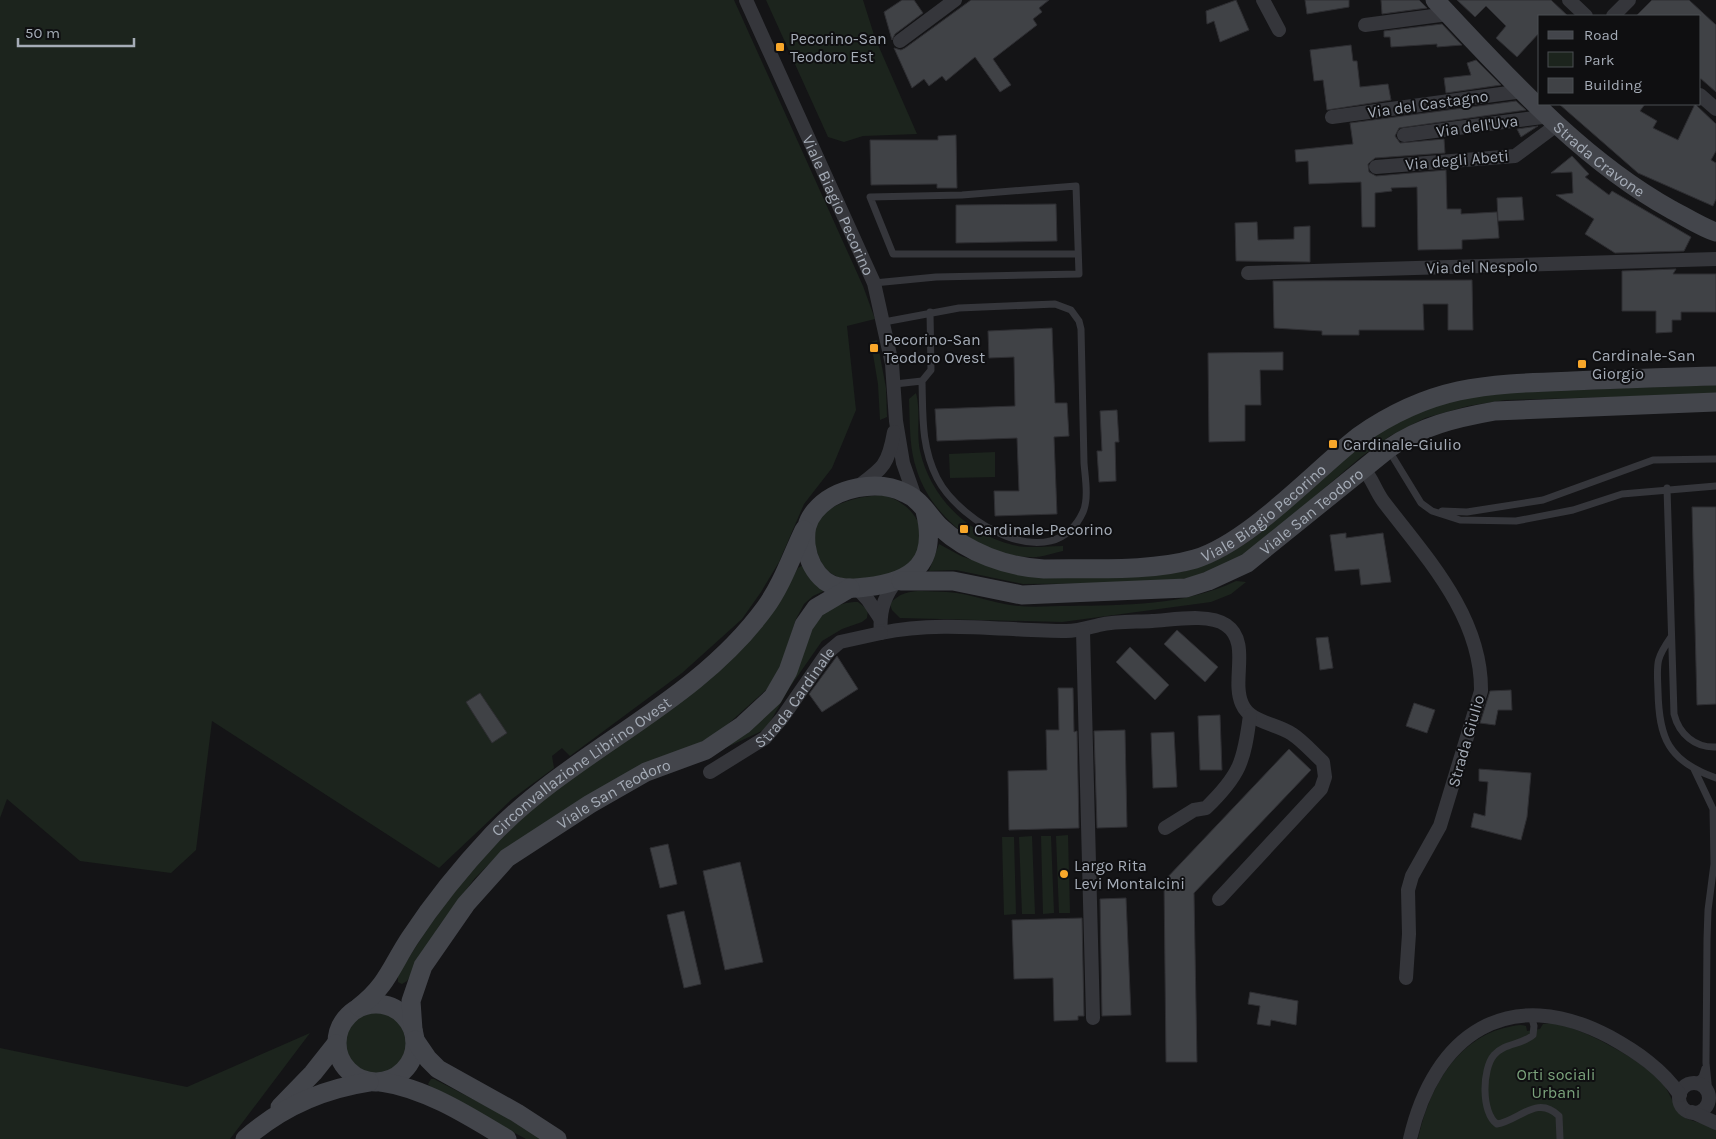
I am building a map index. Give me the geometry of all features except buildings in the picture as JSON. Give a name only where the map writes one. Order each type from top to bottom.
[{"type":"main road","name":"Strada Cravone","points":[[1435,0],[1532,95]]},
{"type":"main road","name":"Strada Cravone","points":[[1541,105],[1554,120],[1612,172],[1639,191],[1716,232]]},
{"type":"main road","name":"Viale Biagio Pecorino","points":[[920,505],[942,528],[984,555],[1024,568],[1100,568],[1174,563],[1196,558],[1229,544],[1257,523],[1358,436],[1375,424],[1421,401],[1466,388],[1498,384],[1716,376]]},
{"type":"main road","name":"Viale San Teodoro","points":[[898,581],[953,581],[1022,595],[1186,588],[1208,581],[1247,563],[1388,449],[1408,435],[1429,426],[1462,416],[1495,411],[1716,402]]},
{"type":"main road","points":[[879,486],[892,487],[907,493],[920,505],[929,526],[928,545],[913,574],[898,581],[854,588],[826,581],[812,567],[807,550],[805,529],[812,514],[823,502],[856,488],[879,486]]},
{"type":"main road","name":"Circonvallazione Librino Ovest","points":[[359,1007],[380,990],[408,940],[443,890],[494,832],[544,790],[704,674],[747,630],[767,606],[805,529]]},
{"type":"main road","name":"Viale San Teodoro","points":[[414,1035],[411,1000],[414,986],[423,966],[466,904],[500,865],[528,843],[590,804],[646,772],[706,750],[742,725],[773,697],[788,670],[804,625],[816,608],[854,588]]},
{"type":"main road","points":[[245,1139],[267,1121],[313,1073],[336,1044],[342,1022],[359,1007],[378,1004],[396,1009],[409,1022],[428,1059],[438,1070],[517,1113],[557,1139]]},
{"type":"main road","points":[[267,1121],[325,1091],[397,1076],[409,1064],[413,1056],[414,1035]]},
{"type":"main road","points":[[336,1044],[344,1066],[355,1076],[375,1082],[396,1084],[424,1094],[507,1139]]},
{"type":"street","name":"Viale Biagio Pecorino","points":[[746,0],[874,283],[884,322],[895,384],[896,421]]},
{"type":"street","points":[[900,41],[955,0]]},
{"type":"street","points":[[1263,0],[1279,30]]},
{"type":"street","points":[[1569,0],[1585,15]]},
{"type":"street","points":[[1614,15],[1629,0]]},
{"type":"street","points":[[1365,25],[1448,14]]},
{"type":"street","name":"Via del Castagno","points":[[1332,117],[1532,95]]},
{"type":"street","points":[[1701,96],[1716,109]]},
{"type":"street","name":"Via dell'Uva","points":[[1404,135],[1554,120]]},
{"type":"street","name":"Via degli Abeti","points":[[1376,167],[1514,156],[1554,120]]},
{"type":"street","name":"Via del Nespolo","points":[[1248,273],[1716,259]]},
{"type":"street","points":[[896,421],[903,463],[920,505]]},
{"type":"street","points":[[856,488],[885,465],[891,451],[896,421]]},
{"type":"street","name":"Strada Giulio","points":[[1363,468],[1370,476],[1380,498],[1430,561],[1449,592],[1463,617],[1481,677],[1481,691],[1440,826],[1412,876],[1408,890],[1406,978]]},
{"type":"street","points":[[881,633],[880,618],[887,592],[898,581]]},
{"type":"street","points":[[854,588],[868,600],[880,618]]},
{"type":"street","name":"Strada Cardinale","points":[[710,772],[765,738],[782,718],[827,653],[840,642],[910,627],[1083,631],[1098,625],[1119,622],[1194,618],[1224,624],[1232,629],[1237,640],[1239,697],[1250,715]]},
{"type":"street","points":[[1083,631],[1093,1018]]},
{"type":"street","points":[[1165,828],[1194,810],[1206,808],[1237,772],[1245,753],[1250,715],[1292,734],[1324,762],[1325,777],[1321,789],[1219,899]]},
{"type":"street","points":[[1410,1139],[1427,1087],[1439,1066],[1453,1050],[1468,1036],[1495,1022],[1531,1015],[1557,1016],[1594,1028],[1628,1047],[1653,1065],[1680,1095]]},
{"type":"street","points":[[1653,1065],[1705,1087],[1716,1114]]},
{"type":"street","points":[[1692,1083],[1683,1088],[1680,1095],[1680,1102],[1684,1109],[1716,1123]]},
{"type":"street","points":[[1692,1112],[1699,1112],[1706,1107],[1709,1097]]},
{"type":"lane","points":[[874,283],[936,277],[1079,274],[1076,186],[962,195],[870,197],[893,254],[1078,254]]},
{"type":"lane","points":[[884,322],[930,312],[959,308],[1055,304],[1071,310],[1076,316],[1081,329],[1085,505],[1071,531],[1053,539],[1038,541],[1016,539],[979,524],[953,502],[938,479],[926,448],[922,426],[922,382],[931,370],[930,312]]},
{"type":"lane","points":[[895,384],[922,382]]},
{"type":"lane","points":[[1388,449],[1414,494],[1432,510],[1460,520],[1516,522],[1573,510],[1622,494],[1667,488],[1716,486]]},
{"type":"lane","points":[[1432,510],[1467,512],[1543,500],[1653,460],[1716,459]]},
{"type":"lane","points":[[1667,488],[1676,723],[1689,739],[1703,746],[1716,747]]},
{"type":"lane","points":[[1672,637],[1657,658],[1661,730],[1675,753],[1694,769],[1716,778]]},
{"type":"lane","points":[[1694,769],[1713,809],[1714,864],[1708,910],[1707,939],[1706,1063],[1709,1097]]},
{"type":"lane","points":[[1707,939],[1716,939]]},
{"type":"lane","points":[[1531,1015],[1534,1026],[1533,1035],[1503,1048],[1489,1062],[1485,1102],[1487,1113],[1497,1124],[1532,1108],[1541,1107],[1553,1111],[1559,1116],[1560,1139]]},
{"type":"lane","points":[[1692,1083],[1702,1077],[1706,1063]]},
{"type":"green space","points":[[0,0],[734,0],[863,286],[875,319],[847,326],[856,410],[832,468],[804,504],[779,562],[742,619],[682,673],[570,756],[562,748],[552,756],[554,768],[512,799],[439,868],[212,721],[196,850],[171,873],[80,861],[7,799],[0,818]]},
{"type":"green space","points":[[766,0],[863,0],[875,38],[917,134],[863,136],[844,142],[828,137]]},
{"type":"green space","points":[[877,340],[886,388],[887,417],[880,420],[878,384],[871,342]]},
{"type":"green space","points":[[1716,385],[1716,394],[1505,400],[1468,406],[1425,418],[1390,436],[1361,457],[1248,553],[1208,574],[1163,583],[1023,584],[956,570],[929,571],[939,544],[961,556],[1003,571],[1181,572],[1211,562],[1239,548],[1264,530],[1360,446],[1386,428],[1432,407],[1471,396],[1518,391]]},
{"type":"green space","points":[[916,393],[919,444],[925,468],[932,483],[953,511],[980,532],[996,540],[1025,547],[1063,546],[1063,551],[1034,557],[1012,555],[994,550],[961,531],[946,518],[924,488],[914,462],[910,435],[909,399]]},
{"type":"green space","points":[[995,452],[995,477],[950,478],[949,454]]},
{"type":"green space","points":[[881,495],[894,499],[914,515],[919,525],[921,536],[920,547],[914,557],[898,572],[889,576],[851,579],[838,577],[830,573],[822,564],[814,538],[816,526],[822,516],[831,508],[842,503],[868,496]]},
{"type":"green space","points":[[803,565],[826,590],[813,596],[804,604],[796,619],[781,665],[767,689],[719,732],[500,853],[475,878],[439,926],[407,981],[402,984],[398,982],[398,976],[403,967],[429,927],[470,873],[501,838],[518,821],[777,603],[798,568]]},
{"type":"green space","points":[[1236,581],[1246,582],[1231,594],[1211,602],[1062,622],[900,618],[892,610],[890,604],[896,598],[909,592],[924,591],[955,593],[1017,606],[1132,604],[1175,600],[1216,589]]},
{"type":"green space","points":[[858,602],[868,610],[867,618],[862,622],[842,629],[822,641],[790,687],[766,729],[708,756],[729,745],[819,619],[836,606]]},
{"type":"green space","points":[[1068,835],[1070,913],[1059,913],[1056,836]]},
{"type":"green space","points":[[1032,836],[1035,914],[1022,914],[1019,837]]},
{"type":"green space","points":[[1041,836],[1051,836],[1054,913],[1043,914]]},
{"type":"green space","points":[[1002,837],[1014,837],[1016,914],[1004,915]]},
{"type":"green space","points":[[376,1011],[388,1014],[398,1020],[404,1030],[407,1042],[404,1054],[398,1064],[388,1070],[376,1073],[364,1070],[354,1064],[348,1054],[345,1042],[348,1030],[354,1020],[364,1014]]},
{"type":"green space","name":"Orti sociali Urbani","points":[[1543,1024],[1563,1025],[1593,1037],[1638,1062],[1663,1083],[1681,1115],[1713,1127],[1716,1130],[1716,1139],[1418,1139],[1436,1087],[1457,1056],[1471,1044],[1486,1035],[1504,1028],[1523,1025],[1526,1026],[1527,1031],[1540,1029]]},
{"type":"green space","points":[[310,1033],[230,1139],[0,1139],[0,1048],[187,1087]]},
{"type":"green space","points":[[431,1079],[496,1111],[542,1139],[526,1139],[432,1088],[428,1084]]},
{"type":"place","name":"Pecorino-San Teodoro Est","points":[[780,47]]},
{"type":"place","name":"Pecorino-San Teodoro Ovest","points":[[874,348]]},
{"type":"place","name":"Cardinale-San Giorgio","points":[[1582,364]]},
{"type":"place","name":"Cardinale-Giulio","points":[[1333,444]]},
{"type":"place","name":"Cardinale-Pecorino","points":[[964,529]]},
{"type":"place","name":"Largo Rita Levi Montalcini","points":[[1064,874]]}]
